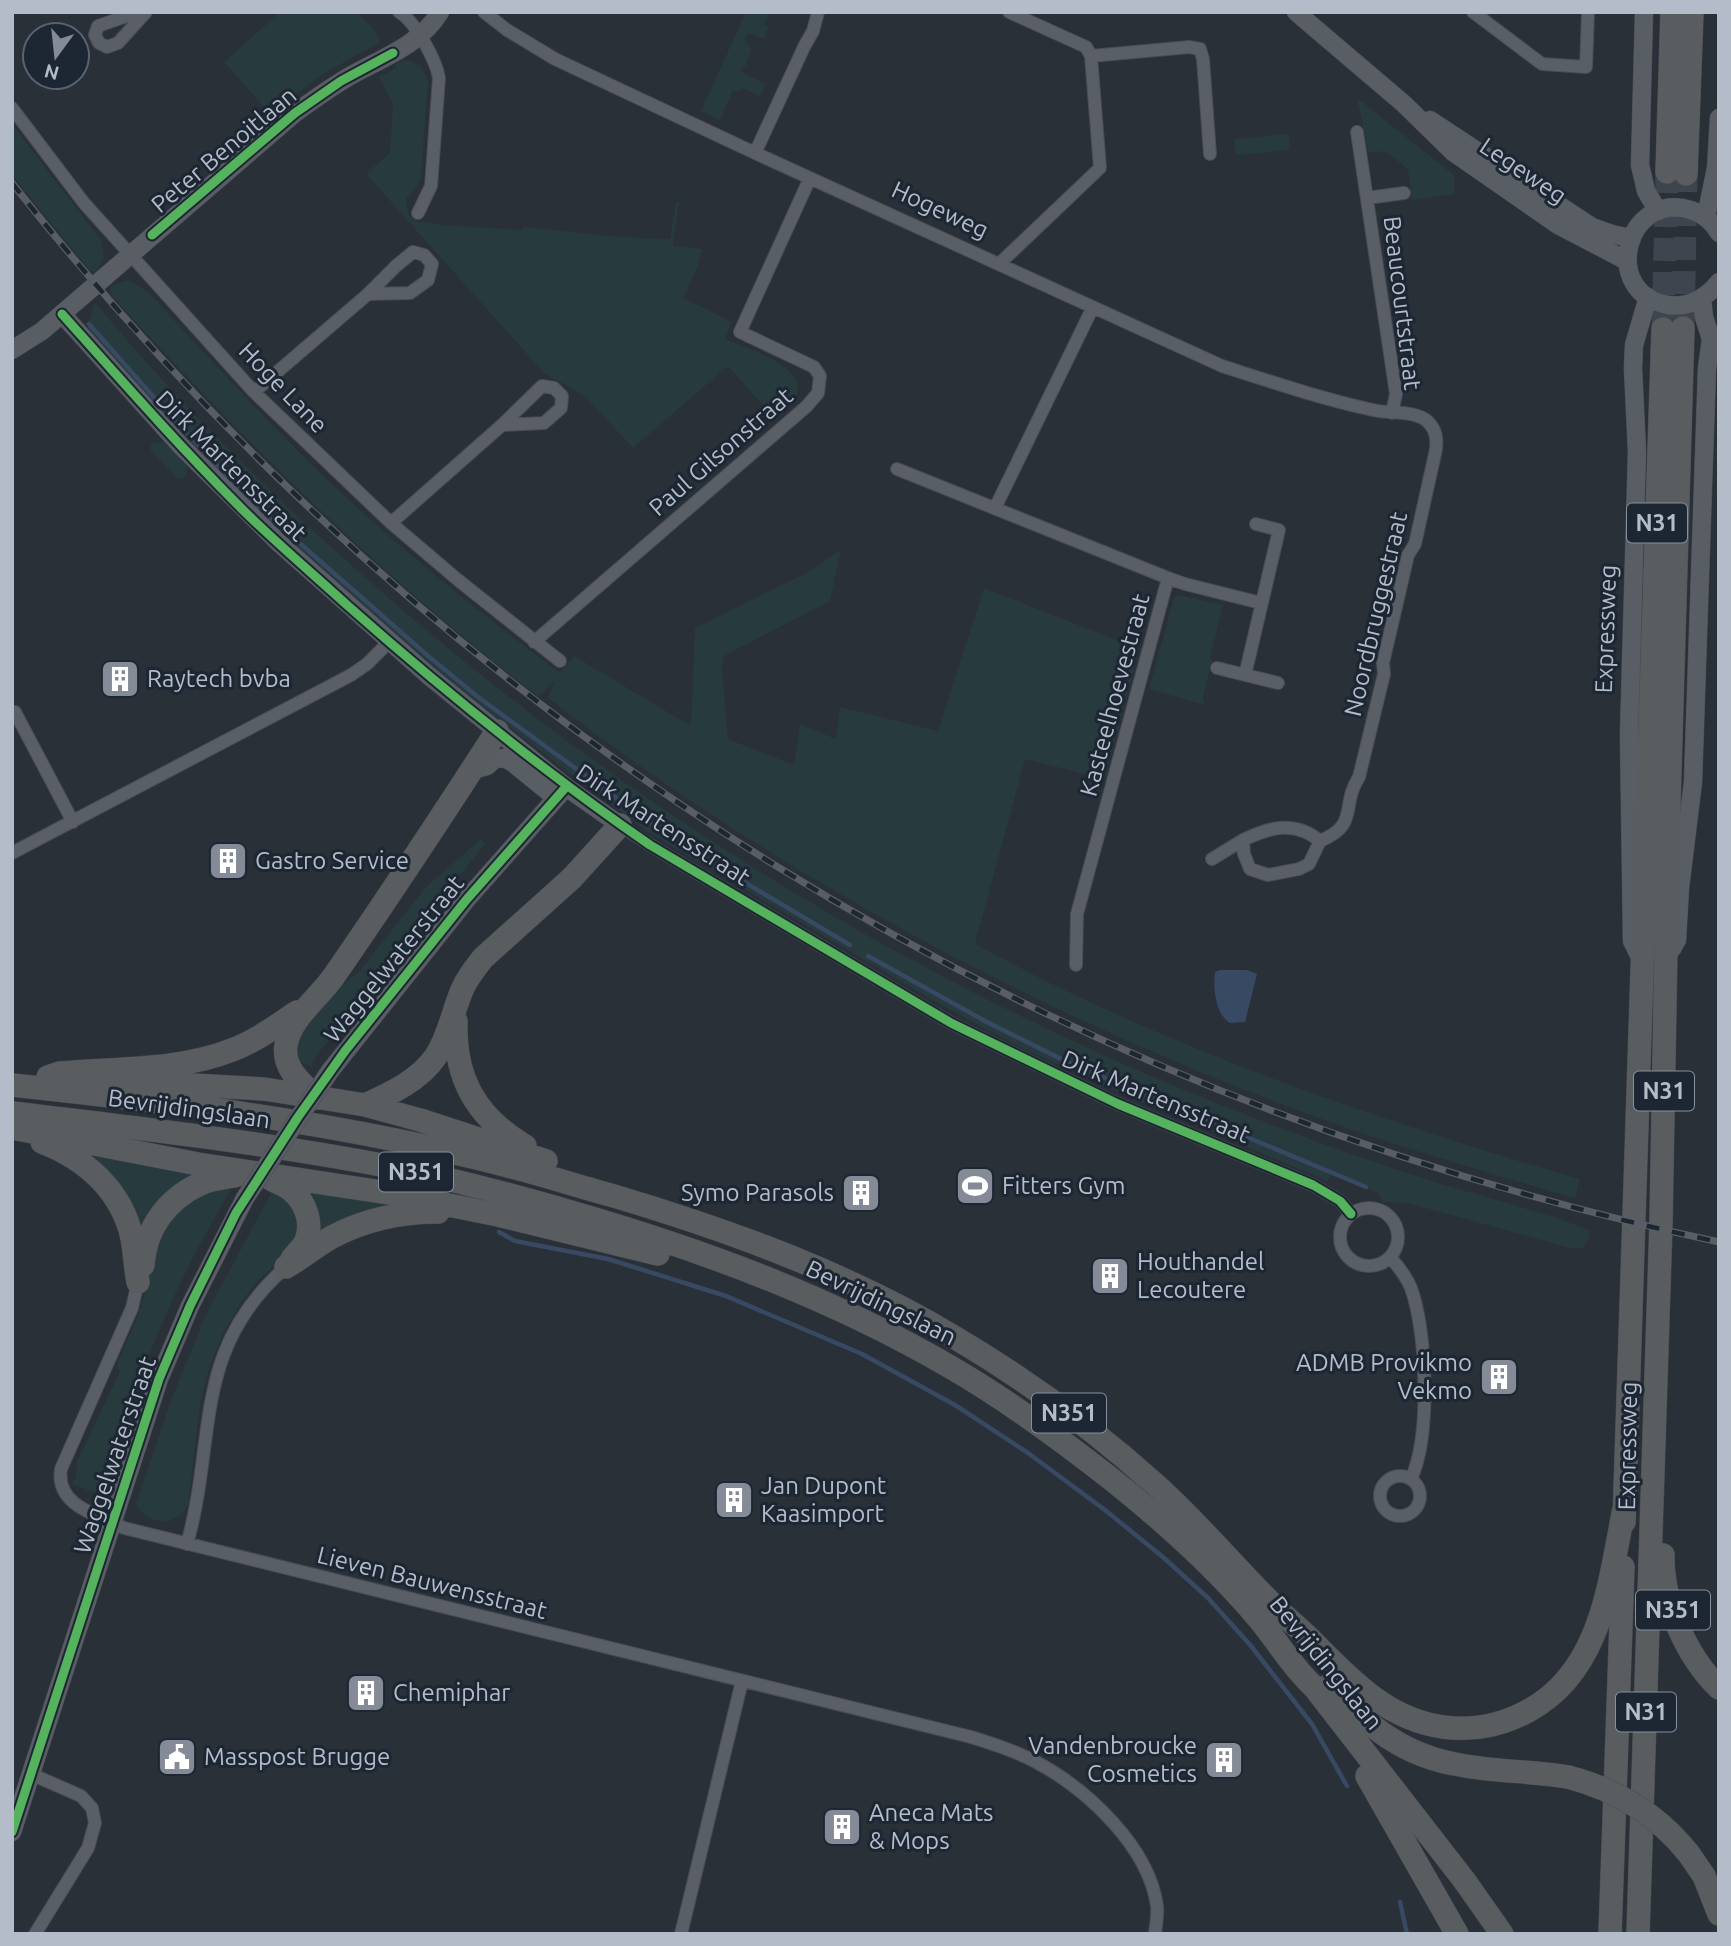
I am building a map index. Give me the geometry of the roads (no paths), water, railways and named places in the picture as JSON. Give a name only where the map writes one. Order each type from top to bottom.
[{"type":"highway","points":[[1672,12],[1676,173],[1692,12]]},
{"type":"highway","name":"Expressweg","points":[[1610,1934],[1643,962],[1673,329],[1667,959],[1638,1934]]},
{"type":"highway","points":[[317,1098],[297,1080],[287,1064],[285,1048],[288,1034],[333,977],[497,731]]},
{"type":"highway","points":[[365,1105],[395,1090],[424,1070],[444,1041],[471,973],[483,958],[572,878],[620,825]]},
{"type":"highway","points":[[48,1077],[60,1073],[208,1058],[254,1040],[312,1003]]},
{"type":"highway","points":[[457,1005],[457,1050],[462,1075],[473,1098],[487,1117],[505,1134],[554,1163]]},
{"type":"highway","points":[[12,1074],[264,1089],[365,1105],[420,1120],[629,1188],[657,1209]]},
{"type":"highway","name":"Bevrijdingslaan","points":[[12,1085],[222,1111],[419,1145],[522,1169],[720,1230],[864,1290],[954,1337],[1040,1391],[1103,1438],[1162,1490],[1275,1607]]},
{"type":"highway","name":"Bevrijdingslaan","points":[[12,1113],[276,1147],[393,1167],[460,1182],[611,1223],[731,1263],[804,1293],[913,1345],[1017,1409],[1076,1452],[1159,1521],[1228,1585],[1260,1620],[1297,1672],[1323,1698],[1464,1880],[1502,1934]]},
{"type":"highway","points":[[12,1130],[198,1164],[395,1194],[528,1222],[661,1255],[764,1289],[804,1293]]},
{"type":"highway","points":[[12,1130],[67,1153],[102,1180],[116,1197],[126,1216],[132,1236],[138,1282]]},
{"type":"highway","points":[[138,1282],[151,1230],[171,1203],[200,1184],[258,1172],[291,1190],[307,1213],[309,1222],[306,1241],[286,1267]]},
{"type":"highway","points":[[286,1267],[333,1237],[403,1214],[439,1212],[528,1222]]},
{"type":"highway","name":"N351","points":[[1653,1490],[1663,1520],[1662,1561],[1671,1604],[1692,1653],[1719,1688]]},
{"type":"highway","name":"N351","points":[[1275,1607],[1358,1687],[1389,1709],[1440,1727],[1462,1728],[1506,1721],[1538,1705],[1562,1687],[1589,1648],[1606,1596],[1624,1509]]},
{"type":"highway","name":"N351","points":[[1275,1607],[1321,1674],[1359,1717],[1399,1744],[1433,1759],[1460,1765],[1569,1777],[1600,1786],[1629,1801],[1664,1826],[1689,1854],[1704,1876],[1719,1914]]},
{"type":"highway","name":"N351","points":[[1297,1672],[1387,1808],[1457,1934]]},
{"type":"street","points":[[138,12],[98,26],[95,35],[99,43],[112,47],[146,12]]},
{"type":"street","points":[[399,12],[408,18],[419,36],[436,66],[439,78],[431,186],[418,213]]},
{"type":"street","points":[[419,36],[440,12]]},
{"type":"street","name":"Hogeweg","points":[[484,12],[507,30],[555,58],[755,153],[1222,366],[1304,392],[1392,413]]},
{"type":"street","points":[[755,153],[804,47],[809,42],[818,12]]},
{"type":"street","points":[[999,264],[1100,168],[1091,56],[1086,47],[1009,12]]},
{"type":"street","name":"Legeweg","points":[[1296,12],[1404,104],[1453,152],[1558,225],[1627,261]]},
{"type":"street","points":[[1473,12],[1542,64],[1586,67],[1588,12]]},
{"type":"street","points":[[1644,12],[1640,165],[1646,191],[1658,211]]},
{"type":"street","name":"Peter Benoitlaan","points":[[12,350],[42,331],[295,113],[341,81],[419,36]]},
{"type":"street","points":[[1091,56],[1189,47],[1200,49],[1210,154]]},
{"type":"street","name":"Legeweg","points":[[1404,104],[1592,228],[1630,238]]},
{"type":"street","name":"Hoge Lane","points":[[12,108],[84,203],[254,392],[391,523],[560,661]]},
{"type":"street","points":[[1706,218],[1716,168],[1719,118]]},
{"type":"street","name":"Beaucourtstraat","points":[[1357,132],[1396,394],[1392,413]]},
{"type":"street","name":"Paul Gilsonstraat","points":[[534,642],[807,406],[818,393],[820,376],[814,368],[740,332],[810,178]]},
{"type":"street","name":"Beaucourtstraat","points":[[1367,198],[1404,193]]},
{"type":"street","points":[[1718,284],[1702,299],[1691,304],[1660,304],[1638,288],[1630,275],[1627,261],[1630,238],[1637,226],[1658,211],[1684,208],[1706,218],[1719,233]]},
{"type":"street","points":[[254,392],[368,295],[396,265],[413,252],[424,255],[432,264],[428,280],[410,293],[368,295]]},
{"type":"street","name":"Expressweg","points":[[1643,962],[1632,941],[1629,735],[1637,452],[1634,345],[1648,297]]},
{"type":"street","name":"Expressweg","points":[[1667,959],[1677,940],[1680,888],[1693,782],[1707,368],[1711,338],[1702,299]]},
{"type":"street","points":[[995,508],[1093,307]]},
{"type":"street","name":"Dirk Martensstraat","points":[[62,314],[180,445],[242,509],[389,642],[497,731],[561,792],[951,1023],[1118,1104],[1312,1185],[1340,1201],[1351,1214]]},
{"type":"street","points":[[391,523],[542,386],[554,388],[562,396],[561,408],[544,423],[502,425]]},
{"type":"street","name":"Noordbruggestraat","points":[[1243,840],[1244,854],[1250,869],[1268,875],[1299,869],[1309,863],[1320,841],[1335,834],[1345,824],[1384,674],[1383,663],[1408,555],[1415,544],[1436,454],[1435,433],[1427,421],[1421,417],[1392,413]]},
{"type":"street","name":"Kasteelhoevestraat","points":[[897,468],[1168,578],[1077,914],[1076,965]]},
{"type":"street","points":[[1245,675],[1279,530],[1256,524]]},
{"type":"street","points":[[1168,578],[1261,603]]},
{"type":"street","points":[[12,853],[351,675],[367,664],[389,642]]},
{"type":"street","points":[[1217,668],[1278,683]]},
{"type":"street","points":[[12,713],[15,712],[74,822]]},
{"type":"street","points":[[472,770],[495,759],[504,758],[561,792]]},
{"type":"street","name":"Waggelwaterstraat","points":[[12,1832],[169,1355],[204,1277],[245,1198],[330,1071],[467,899],[561,792]]},
{"type":"street","points":[[1212,859],[1268,828],[1291,826],[1313,835],[1320,841]]},
{"type":"street","points":[[1374,1208],[1391,1218],[1398,1238],[1390,1257],[1368,1266],[1347,1256],[1341,1247],[1343,1222],[1362,1209],[1374,1208]]},
{"type":"street","points":[[1390,1257],[1409,1284],[1419,1319],[1423,1412],[1419,1457],[1411,1479]]},
{"type":"street","points":[[187,1544],[194,1516],[209,1401],[224,1352],[250,1305],[286,1267]]},
{"type":"street","name":"Lieven Bauwensstraat","points":[[138,1282],[132,1308],[65,1459],[60,1485],[69,1500],[124,1528],[1003,1747],[1055,1773],[1085,1796],[1106,1815],[1139,1859],[1154,1891],[1158,1910],[1156,1933],[1141,1934]]},
{"type":"street","points":[[681,1934],[742,1681]]},
{"type":"street","points":[[31,1774],[81,1796],[92,1808],[95,1823],[88,1848],[35,1934]]},
{"type":"water","points":[[1247,970],[1257,974],[1245,1022],[1230,1023],[1218,1007],[1214,985],[1215,972]]},
{"type":"waterway","points":[[89,324],[245,495],[478,697],[672,839],[850,945]]},
{"type":"waterway","points":[[868,956],[985,1021],[1065,1061],[1366,1187]]},
{"type":"waterway","points":[[499,1232],[515,1241],[608,1259],[726,1296],[862,1354],[955,1405],[1028,1453],[1105,1510],[1208,1598],[1251,1646],[1312,1724],[1347,1786]]},
{"type":"waterway","points":[[1400,1902],[1407,1934]]},
{"type":"tunnel","points":[[1663,329],[1667,172]]},
{"type":"tunnel","points":[[1683,328],[1686,174]]},
{"type":"railway","points":[[12,183],[181,380],[365,559],[562,720],[772,863],[993,987],[1225,1092],[1468,1177],[1719,1242]]},
{"type":"place","name":"Raytech bvba","points":[[120,679]]},
{"type":"place","name":"Gastro Service","points":[[228,861]]},
{"type":"place","name":"Fitters Gym","points":[[975,1186]]},
{"type":"place","name":"Symo Parasols","points":[[861,1193]]},
{"type":"place","name":"Houthandel Lecoutere","points":[[1110,1276]]},
{"type":"place","name":"ADMB Provikmo Vekmo","points":[[1499,1377]]},
{"type":"place","name":"Jan Dupont Kaasimport","points":[[734,1500]]},
{"type":"place","name":"Chemiphar","points":[[366,1693]]},
{"type":"place","name":"Masspost Brugge","points":[[177,1757]]},
{"type":"place","name":"Vandenbroucke Cosmetics","points":[[1224,1760]]},
{"type":"place","name":"Aneca Mats & Mops","points":[[842,1827]]}]
